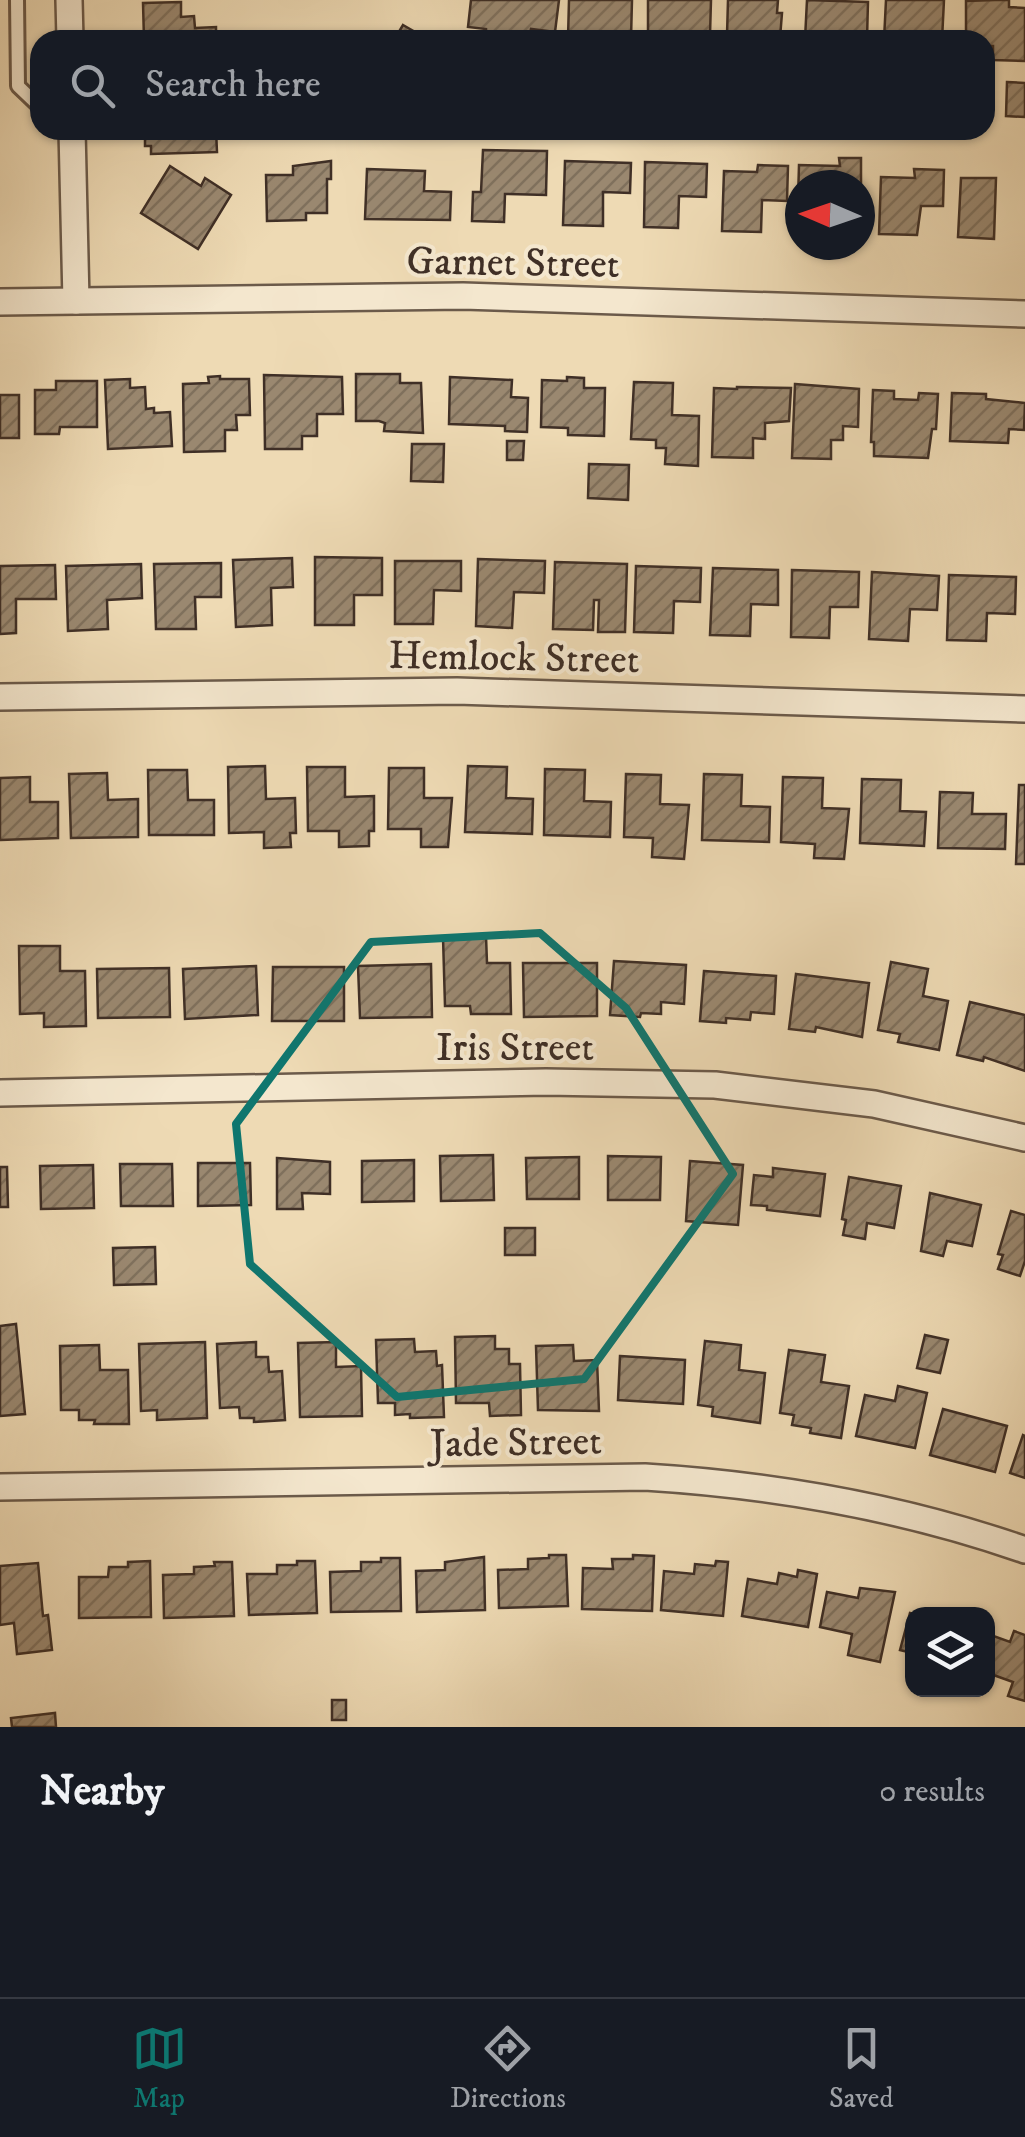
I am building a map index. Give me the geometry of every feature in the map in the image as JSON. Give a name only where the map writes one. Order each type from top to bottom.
[{"type":"street","points":[[69,0],[70,30]]},
{"type":"street","points":[[69,140],[76,301]]},
{"type":"street","name":"Garnet Street","points":[[0,302],[462,296],[1025,314]]},
{"type":"street","name":"Hemlock Street","points":[[0,697],[420,690],[1025,709]]},
{"type":"street","name":"Iris Street","points":[[0,1092],[546,1082],[715,1086],[874,1104],[1025,1138]]},
{"type":"street","name":"Jade Street","points":[[0,1487],[644,1477],[726,1482],[849,1501],[1025,1550]]},
{"type":"lane","points":[[17,0],[18,86],[30,97]]},
{"type":"highlighted area","points":[[540,933],[626,1008],[733,1174],[584,1379],[397,1397],[250,1264],[236,1124],[371,942]]},
{"type":"building","points":[[471,0],[559,0],[555,30],[468,27]]},
{"type":"building","points":[[569,0],[632,0],[631,30],[568,30]]},
{"type":"building","points":[[648,0],[711,0],[710,30],[648,30]]},
{"type":"building","points":[[728,0],[778,0],[781,30],[727,30]]},
{"type":"building","points":[[807,0],[868,2],[867,30],[805,30]]},
{"type":"building","points":[[886,0],[944,0],[942,30],[884,30]]},
{"type":"building","points":[[1009,0],[1009,7],[1025,8],[1025,61],[995,60],[995,30],[966,30],[966,1]]},
{"type":"building","points":[[181,2],[181,17],[194,16],[195,28],[216,30],[144,30],[143,3]]},
{"type":"building","points":[[1007,82],[1025,83],[1025,117],[1006,116]]},
{"type":"building","points":[[145,140],[216,140],[217,152],[151,154],[151,146],[145,146]]},
{"type":"building","points":[[483,150],[547,151],[546,195],[505,194],[504,222],[472,221],[473,192],[481,192]]},
{"type":"building","points":[[839,158],[861,158],[861,170],[799,170],[799,165],[840,166]]},
{"type":"building","points":[[331,161],[327,213],[306,213],[306,220],[267,221],[266,175],[293,175],[293,166]]},
{"type":"building","points":[[565,161],[631,163],[630,193],[603,192],[603,226],[563,225]]},
{"type":"building","points":[[645,162],[707,164],[706,197],[679,196],[678,228],[644,227]]},
{"type":"building","points":[[758,165],[788,166],[785,201],[762,200],[761,232],[722,231],[724,171],[757,172]]},
{"type":"building","points":[[170,166],[201,186],[205,178],[231,195],[198,249],[141,213]]},
{"type":"building","points":[[367,169],[425,171],[424,191],[451,192],[450,220],[365,219]]},
{"type":"building","points":[[914,169],[944,170],[943,206],[921,206],[917,235],[879,234],[881,177],[915,178]]},
{"type":"building","points":[[961,178],[996,178],[994,239],[958,237]]},
{"type":"building","points":[[356,374],[400,374],[400,383],[421,383],[423,433],[384,431],[385,423],[356,421]]},
{"type":"building","points":[[264,375],[342,377],[343,414],[317,414],[317,436],[302,436],[302,449],[265,449]]},
{"type":"building","points":[[208,377],[249,379],[250,415],[236,415],[237,430],[225,430],[225,451],[184,452],[183,384],[209,383]]},
{"type":"building","points":[[450,377],[512,380],[511,397],[528,398],[527,432],[505,431],[505,426],[449,424]]},
{"type":"building","points":[[567,377],[584,378],[584,388],[605,388],[604,436],[568,435],[568,428],[541,427],[542,380],[567,381]]},
{"type":"building","points":[[130,379],[130,388],[145,387],[146,409],[170,412],[172,446],[108,449],[105,380]]},
{"type":"building","points":[[56,381],[97,381],[97,427],[60,427],[59,434],[35,434],[35,390],[56,390]]},
{"type":"building","points":[[634,382],[673,383],[672,415],[699,416],[698,466],[665,464],[666,448],[656,448],[656,440],[631,439]]},
{"type":"building","points":[[795,384],[859,389],[858,427],[843,426],[843,440],[831,440],[831,459],[792,458]]},
{"type":"building","points":[[714,388],[791,388],[789,421],[765,423],[765,439],[753,438],[753,458],[712,457]]},
{"type":"building","points":[[873,390],[894,391],[894,399],[918,400],[919,393],[938,394],[936,429],[932,429],[928,458],[874,456]]},
{"type":"building","points":[[952,393],[986,394],[986,399],[1025,403],[1024,430],[1009,429],[1008,443],[950,441]]},
{"type":"building","points":[[0,395],[19,395],[19,438],[0,438]]},
{"type":"building","points":[[507,441],[524,441],[523,460],[507,460]]},
{"type":"building","points":[[412,444],[444,444],[443,482],[411,481]]},
{"type":"building","points":[[589,464],[629,465],[628,500],[588,498]]},
{"type":"building","points":[[315,557],[382,558],[382,595],[354,595],[354,625],[315,625]]},
{"type":"building","points":[[292,558],[293,587],[271,588],[272,625],[236,627],[233,560]]},
{"type":"building","points":[[478,559],[545,561],[544,593],[514,592],[512,628],[476,626]]},
{"type":"building","points":[[395,561],[461,561],[461,591],[434,590],[433,624],[395,624]]},
{"type":"building","points":[[555,562],[627,564],[625,632],[598,632],[599,600],[594,600],[593,630],[553,629]]},
{"type":"building","points":[[221,563],[221,597],[195,597],[196,629],[156,629],[154,564]]},
{"type":"building","points":[[141,564],[142,598],[107,600],[108,629],[68,631],[66,566]]},
{"type":"building","points":[[55,565],[56,599],[16,599],[16,633],[0,634],[0,566]]},
{"type":"building","points":[[636,566],[701,568],[700,602],[674,601],[673,633],[634,632]]},
{"type":"building","points":[[713,568],[778,570],[778,605],[751,604],[750,636],[710,635]]},
{"type":"building","points":[[792,570],[859,572],[858,607],[830,607],[829,638],[791,637]]},
{"type":"building","points":[[872,572],[939,576],[937,610],[910,609],[908,641],[869,639]]},
{"type":"building","points":[[949,575],[1016,577],[1015,614],[987,613],[986,641],[947,640]]},
{"type":"building","points":[[265,766],[266,799],[295,798],[296,833],[290,833],[291,847],[264,848],[264,832],[229,833],[228,767]]},
{"type":"building","points":[[468,766],[507,767],[506,798],[533,799],[532,834],[465,832]]},
{"type":"building","points":[[307,767],[345,767],[345,797],[374,796],[374,831],[369,831],[369,846],[339,847],[339,831],[308,831]]},
{"type":"building","points":[[389,768],[424,768],[424,798],[452,798],[448,847],[421,847],[421,829],[388,829]]},
{"type":"building","points":[[545,769],[585,770],[584,801],[611,802],[610,837],[544,835]]},
{"type":"building","points":[[148,770],[187,770],[188,800],[214,800],[214,835],[149,835]]},
{"type":"building","points":[[107,773],[108,800],[138,799],[138,837],[71,838],[69,774]]},
{"type":"building","points":[[626,774],[661,775],[660,804],[689,805],[684,859],[652,857],[653,838],[624,837]]},
{"type":"building","points":[[704,774],[742,775],[741,806],[770,807],[769,842],[702,840]]},
{"type":"building","points":[[30,777],[30,802],[58,802],[58,838],[0,840],[0,778]]},
{"type":"building","points":[[783,777],[823,778],[822,808],[849,809],[844,859],[814,858],[815,844],[781,842]]},
{"type":"building","points":[[862,779],[901,780],[900,811],[926,812],[924,846],[860,843]]},
{"type":"building","points":[[1019,785],[1025,785],[1025,864],[1016,864]]},
{"type":"building","points":[[940,792],[973,793],[972,814],[1006,814],[1005,849],[938,848]]},
{"type":"building","points":[[486,936],[487,963],[510,963],[511,1014],[471,1014],[470,1006],[445,1006],[443,937]]},
{"type":"building","points":[[19,946],[60,946],[60,971],[85,971],[86,1026],[44,1027],[44,1013],[20,1014]]},
{"type":"building","points":[[614,961],[686,965],[684,1004],[661,1002],[661,1014],[610,1015]]},
{"type":"building","points":[[891,962],[928,969],[923,996],[948,1001],[939,1050],[898,1042],[900,1034],[878,1030]]},
{"type":"building","points":[[523,963],[597,963],[597,1016],[524,1017]]},
{"type":"building","points":[[431,964],[432,1017],[360,1018],[358,966]]},
{"type":"building","points":[[256,966],[258,1015],[185,1019],[183,969]]},
{"type":"building","points":[[273,967],[344,967],[344,1021],[272,1021]]},
{"type":"building","points":[[169,968],[170,1017],[98,1018],[97,969]]},
{"type":"building","points":[[704,971],[776,976],[774,1014],[751,1012],[750,1020],[726,1018],[726,1023],[700,1021]]},
{"type":"building","points":[[796,974],[869,983],[862,1037],[816,1027],[815,1032],[789,1029]]},
{"type":"building","points":[[970,1002],[1025,1015],[1025,1071],[984,1057],[983,1061],[957,1055]]},
{"type":"building","points":[[493,1155],[494,1200],[441,1201],[440,1156]]},
{"type":"building","points":[[608,1156],[661,1157],[660,1200],[608,1200]]},
{"type":"building","points":[[579,1157],[579,1199],[527,1199],[526,1158]]},
{"type":"building","points":[[277,1158],[330,1162],[330,1194],[302,1193],[303,1209],[277,1209]]},
{"type":"building","points":[[414,1160],[414,1201],[362,1202],[362,1161]]},
{"type":"building","points":[[690,1161],[743,1165],[738,1225],[686,1221]]},
{"type":"building","points":[[198,1163],[250,1163],[251,1205],[198,1206]]},
{"type":"building","points":[[120,1164],[172,1164],[173,1206],[121,1206]]},
{"type":"building","points":[[93,1165],[94,1208],[41,1209],[40,1166]]},
{"type":"building","points":[[0,1167],[7,1167],[8,1207],[0,1207]]},
{"type":"building","points":[[773,1168],[825,1174],[820,1216],[751,1205],[754,1175],[773,1177]]},
{"type":"building","points":[[849,1177],[901,1186],[894,1228],[867,1223],[865,1239],[843,1235]]},
{"type":"building","points":[[930,1193],[981,1205],[972,1246],[947,1241],[943,1256],[921,1251]]},
{"type":"building","points":[[1011,1211],[1025,1215],[1025,1261],[1020,1276],[998,1269],[1003,1255],[998,1254]]},
{"type":"building","points":[[505,1228],[535,1228],[535,1255],[505,1255]]},
{"type":"building","points":[[155,1247],[156,1284],[114,1285],[113,1248]]},
{"type":"building","points":[[16,1324],[25,1414],[0,1416],[0,1326]]},
{"type":"building","points":[[925,1335],[948,1340],[940,1373],[917,1368]]},
{"type":"building","points":[[495,1336],[495,1349],[509,1349],[509,1364],[520,1364],[521,1415],[490,1416],[489,1403],[456,1403],[455,1337]]},
{"type":"building","points":[[414,1339],[415,1352],[436,1351],[437,1366],[442,1365],[444,1417],[395,1415],[395,1403],[378,1403],[376,1340]]},
{"type":"building","points":[[705,1341],[741,1345],[739,1370],[765,1373],[760,1423],[712,1416],[713,1407],[698,1405]]},
{"type":"building","points":[[205,1342],[207,1418],[157,1420],[157,1410],[141,1411],[139,1344]]},
{"type":"building","points":[[256,1342],[256,1357],[268,1357],[269,1372],[282,1371],[285,1420],[254,1422],[254,1418],[240,1418],[239,1407],[220,1408],[217,1344]]},
{"type":"building","points":[[336,1342],[336,1367],[361,1366],[362,1416],[300,1417],[298,1343]]},
{"type":"building","points":[[99,1345],[100,1370],[128,1370],[129,1424],[94,1424],[95,1420],[79,1420],[79,1410],[61,1410],[60,1346]]},
{"type":"building","points":[[573,1345],[574,1361],[597,1360],[599,1411],[538,1410],[536,1346]]},
{"type":"building","points":[[789,1350],[825,1355],[821,1382],[849,1386],[841,1438],[810,1433],[811,1428],[792,1425],[794,1415],[780,1413]]},
{"type":"building","points":[[620,1356],[685,1360],[683,1404],[618,1400]]},
{"type":"building","points":[[898,1386],[927,1393],[915,1448],[856,1436],[865,1395],[895,1401]]},
{"type":"building","points":[[943,1409],[1007,1426],[995,1472],[930,1455]]},
{"type":"building","points":[[1025,1436],[1025,1478],[1010,1473]]},
{"type":"building","points":[[566,1555],[568,1606],[499,1608],[498,1570],[528,1569],[528,1559]]},
{"type":"building","points":[[633,1555],[654,1556],[652,1611],[582,1609],[583,1568],[613,1569],[612,1559],[633,1559]]},
{"type":"building","points":[[484,1557],[485,1610],[417,1612],[416,1571],[445,1570],[445,1562]]},
{"type":"building","points":[[381,1558],[400,1558],[401,1611],[331,1612],[330,1572],[361,1571],[361,1562],[381,1562]]},
{"type":"building","points":[[150,1561],[151,1617],[79,1618],[79,1577],[108,1577],[109,1567]]},
{"type":"building","points":[[297,1561],[315,1561],[317,1613],[249,1615],[247,1574],[277,1574],[277,1565],[297,1565]]},
{"type":"building","points":[[716,1561],[728,1562],[723,1616],[661,1610],[664,1571],[694,1574],[695,1564],[715,1566]]},
{"type":"building","points":[[214,1562],[232,1562],[234,1616],[164,1618],[163,1575],[194,1574],[194,1567],[215,1566]]},
{"type":"building","points":[[38,1563],[43,1616],[48,1615],[52,1650],[17,1654],[14,1623],[0,1625],[0,1566]]},
{"type":"building","points":[[798,1570],[817,1574],[808,1627],[742,1616],[748,1579],[777,1584],[779,1573],[797,1577]]},
{"type":"building","points":[[860,1588],[895,1592],[880,1662],[848,1655],[852,1634],[820,1627],[827,1592],[858,1598]]},
{"type":"building","points":[[1014,1631],[1025,1635],[1025,1701],[1008,1696],[1013,1682],[995,1676],[995,1637],[1010,1642]]},
{"type":"building","points":[[332,1700],[346,1700],[346,1720],[332,1720]]},
{"type":"building","points":[[55,1713],[56,1727],[12,1727],[11,1718]]}]
